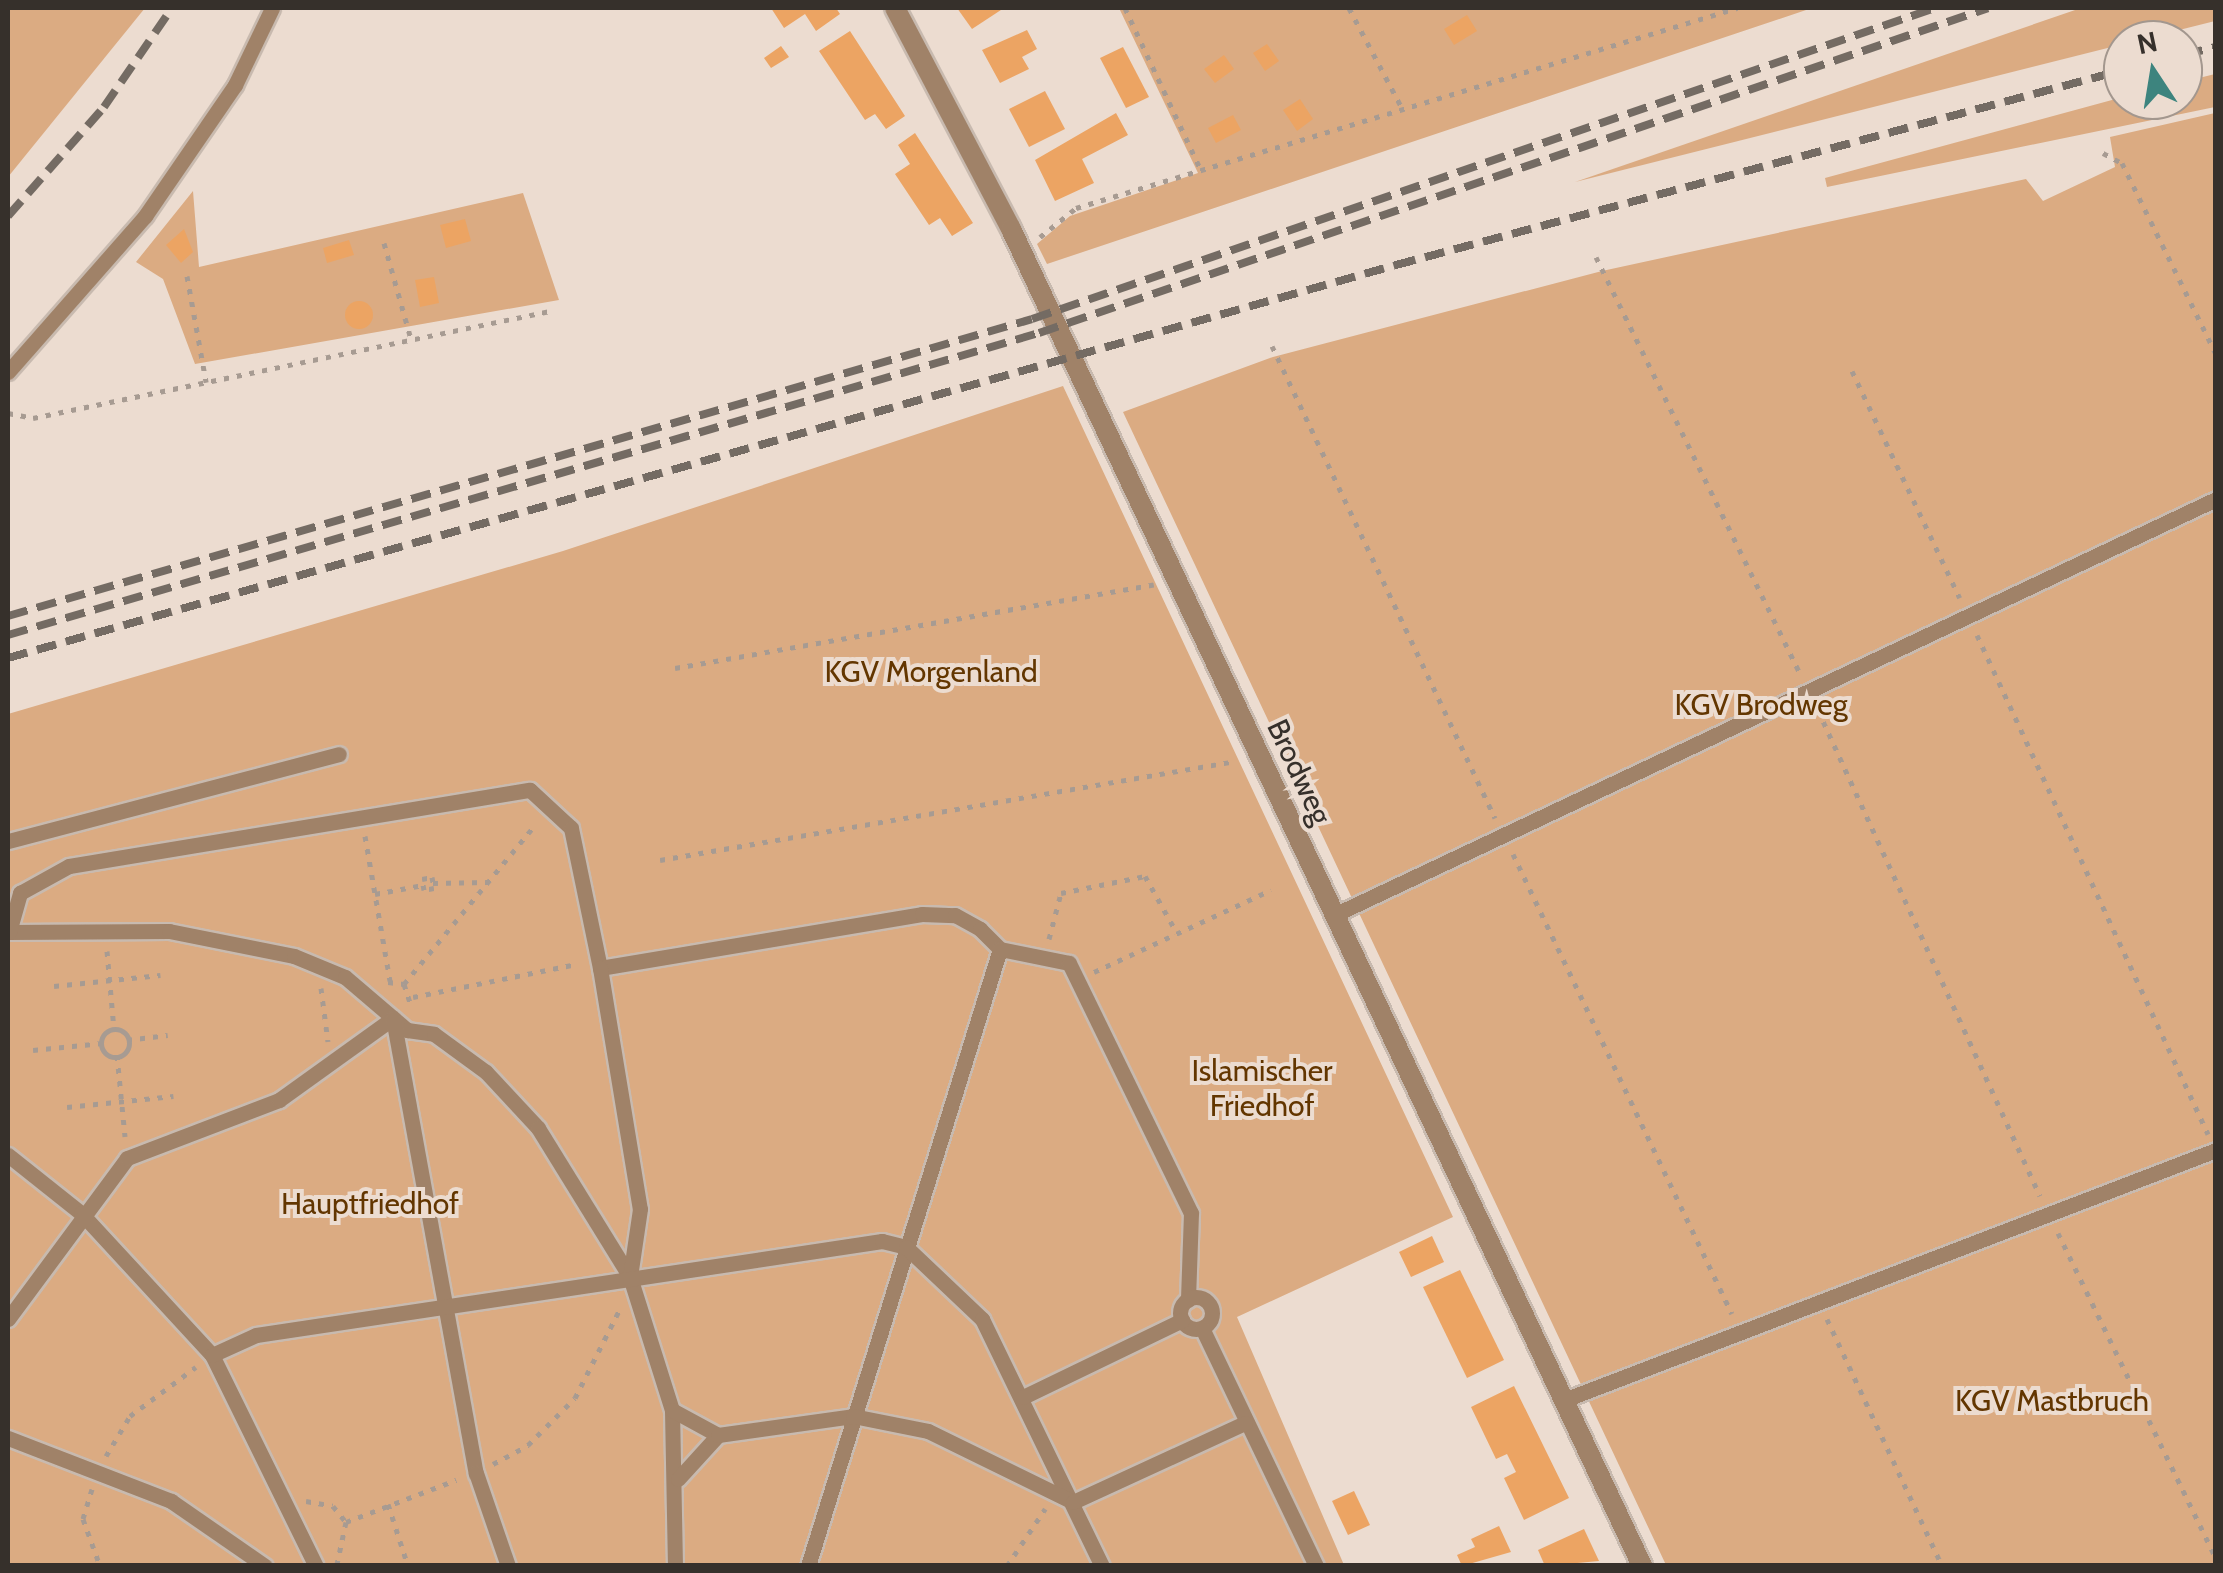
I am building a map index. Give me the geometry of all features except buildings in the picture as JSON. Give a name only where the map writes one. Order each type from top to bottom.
[{"type":"street","name":"Brodweg","points":[[894,8],[1020,246],[1642,1566]]},
{"type":"lane","points":[[8,372],[145,216],[235,84],[272,8]]},
{"type":"lane","points":[[1334,916],[2216,499]]},
{"type":"lane","points":[[8,842],[339,754]]},
{"type":"lane","points":[[630,1276],[640,1209],[580,853],[554,804],[530,790],[505,791],[361,816],[39,876],[15,904],[8,932],[105,928],[229,940],[318,966],[392,1018],[486,1072],[538,1128],[630,1276],[672,1410],[678,1479],[676,1566]]},
{"type":"lane","points":[[600,964],[922,914],[955,915],[1000,949],[1046,952],[1078,980],[1191,1213],[1188,1300],[1182,1320]]},
{"type":"lane","points":[[808,1566],[1000,949]]},
{"type":"lane","points":[[8,1319],[81,1213],[127,1158],[279,1100],[392,1018]]},
{"type":"lane","points":[[392,1018],[476,1473],[508,1566]]},
{"type":"lane","points":[[1564,1400],[2215,1150]]},
{"type":"lane","points":[[8,1154],[81,1213],[212,1355],[293,1504],[316,1566]]},
{"type":"lane","points":[[212,1355],[256,1334],[854,1240],[906,1248],[982,1319],[1023,1396],[1102,1566]]},
{"type":"lane","points":[[1188,1300],[1212,1309]]},
{"type":"lane","points":[[1202,1328],[1212,1309],[1230,1302]]},
{"type":"lane","points":[[1023,1396],[1182,1320],[1202,1328],[1316,1566]]},
{"type":"lane","points":[[672,1410],[718,1435],[853,1416],[928,1431],[1073,1502],[1245,1424]]},
{"type":"lane","points":[[678,1479],[718,1435]]},
{"type":"lane","points":[[8,1438],[101,1469],[171,1502],[265,1566]]},
{"type":"path","points":[[1125,8],[1201,170]]},
{"type":"path","points":[[1349,8],[1404,110]]},
{"type":"path","points":[[1020,246],[1076,208],[1737,8]]},
{"type":"path","points":[[2103,152],[2122,163],[2216,354]]},
{"type":"path","points":[[384,243],[411,339]]},
{"type":"path","points":[[1596,256],[1809,691],[2049,1214],[2216,1559]]},
{"type":"path","points":[[187,276],[206,382]]},
{"type":"path","points":[[8,412],[33,418],[550,311]]},
{"type":"path","points":[[1852,371],[2215,1150]]},
{"type":"path","points":[[675,668],[1176,580]]},
{"type":"path","points":[[660,860],[1259,758]]},
{"type":"path","points":[[404,984],[554,804]]},
{"type":"path","points":[[361,816],[390,981]]},
{"type":"path","points":[[1046,952],[1061,893],[1145,876],[1178,934]]},
{"type":"path","points":[[375,894],[433,883],[488,882]]},
{"type":"path","points":[[1078,980],[1272,890]]},
{"type":"path","points":[[105,928],[114,1030]]},
{"type":"path","points":[[413,996],[600,964]]},
{"type":"path","points":[[318,966],[331,1065]]},
{"type":"path","points":[[54,986],[160,975]]},
{"type":"path","points":[[126,1029],[126,1040],[128,1054],[104,1056],[101,1032],[126,1029]]},
{"type":"path","points":[[126,1040],[168,1035]]},
{"type":"path","points":[[33,1050],[102,1043]]},
{"type":"path","points":[[116,1055],[127,1158]]},
{"type":"path","points":[[67,1107],[174,1096]]},
{"type":"path","points":[[346,1522],[476,1473],[528,1444],[575,1398],[609,1345],[630,1276]]},
{"type":"path","points":[[1820,1303],[1942,1566]]},
{"type":"path","points":[[100,1566],[82,1512],[101,1469],[130,1416],[212,1355]]},
{"type":"path","points":[[1008,1566],[1055,1494]]},
{"type":"path","points":[[293,1504],[323,1502],[346,1522]]},
{"type":"path","points":[[388,1504],[408,1566]]},
{"type":"path","points":[[336,1566],[346,1522]]},
{"type":"green space","points":[[8,8],[145,8],[8,177]]},
{"type":"green space","points":[[1119,8],[1812,8],[1047,264],[1037,244],[1070,216],[1198,173]]},
{"type":"green space","points":[[2081,8],[2215,8],[2215,21],[2203,24],[2203,20],[2103,20],[2103,49],[1575,182]]},
{"type":"green space","points":[[2215,74],[2215,107],[2203,109],[2203,77]]},
{"type":"green space","points":[[2103,102],[2103,120],[2152,120],[1827,187],[1825,178]]},
{"type":"green space","name":"KGV Brodweg","points":[[2215,113],[2215,1565],[1666,1565],[1123,412],[1273,357],[1602,271],[2026,179],[2043,201],[2115,167],[2110,137],[2184,120],[2203,120],[2203,116]]},
{"type":"green space","points":[[193,191],[199,267],[523,193],[559,300],[195,364],[163,279],[136,262]]},
{"type":"green space","name":"Hauptfriedhof","points":[[1063,386],[1453,1217],[1237,1317],[1344,1565],[8,1566],[8,714],[563,551]]},
{"type":"railway","points":[[8,216],[104,107],[172,8]]},
{"type":"railway","points":[[8,616],[1032,319],[1935,8]]},
{"type":"railway","points":[[8,635],[1039,333],[1988,8]]},
{"type":"railway","points":[[2203,50],[2216,47]]},
{"type":"railway","points":[[8,658],[1396,265],[2103,75]]},
{"type":"park label","name":"KGV Morgenland","points":[[931,672]]},
{"type":"park label","name":"Islamischer Friedhof","points":[[1262,1088]]},
{"type":"park label","name":"KGV Mastbruch","points":[[2052,1401]]}]
